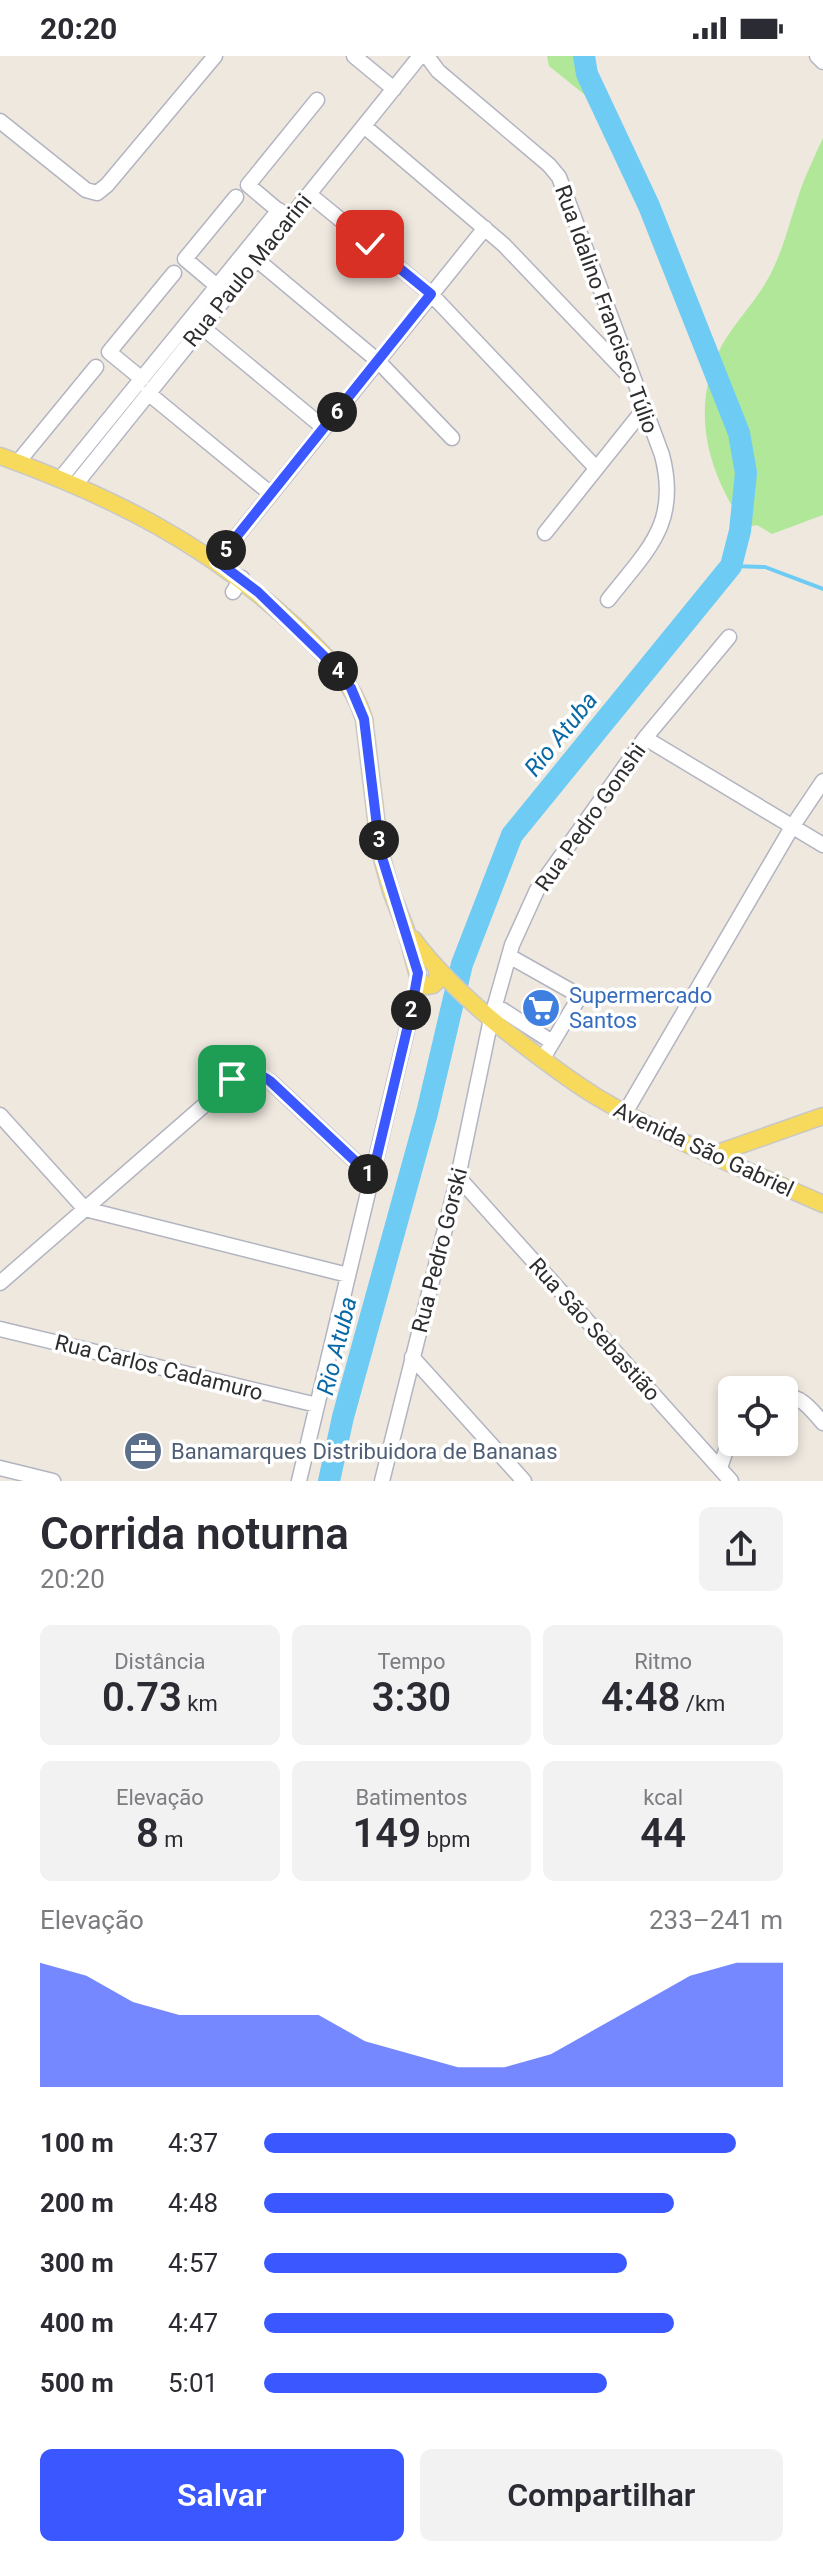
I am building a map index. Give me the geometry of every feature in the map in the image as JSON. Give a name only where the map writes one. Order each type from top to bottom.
[{"type":"main road","points":[[0,456],[126,508],[217,561],[237,585],[306,637],[340,673],[359,701],[368,737],[380,851],[391,891],[428,976]]},
{"type":"main road","name":"Avenida São Gabriel","points":[[428,976],[454,987],[472,1003],[493,1012],[542,1060],[625,1113],[823,1204]]},
{"type":"main road","points":[[712,1155],[823,1116]]},
{"type":"street","points":[[0,121],[86,190],[97,193],[215,56]]},
{"type":"street","points":[[354,56],[394,89]]},
{"type":"street","name":"Rua Paulo Macarini","points":[[67,482],[148,393],[256,259],[284,215],[309,194],[420,56]]},
{"type":"street","name":"Rua Idalino Francisco Túlio","points":[[427,56],[446,79],[555,170],[666,473],[663,523],[650,546],[608,600]]},
{"type":"street","points":[[817,56],[823,62]]},
{"type":"street","points":[[67,482],[142,379],[217,286],[284,215],[248,185],[317,100]]},
{"type":"street","points":[[364,126],[504,245],[632,380]]},
{"type":"street","points":[[309,194],[431,294],[596,468]]},
{"type":"street","points":[[217,286],[185,259],[236,197]]},
{"type":"street","points":[[217,561],[485,228]]},
{"type":"street","points":[[256,259],[378,361],[452,438]]},
{"type":"street","points":[[142,379],[109,352],[174,273]]},
{"type":"street","points":[[202,327],[324,428]]},
{"type":"street","points":[[18,462],[96,367]]},
{"type":"street","points":[[148,393],[271,494]]},
{"type":"street","points":[[545,533],[644,409]]},
{"type":"street","name":"Rua Pedro Gonshi","points":[[493,1012],[509,956],[537,890],[645,738],[729,637]]},
{"type":"street","points":[[645,738],[823,845]]},
{"type":"street","points":[[625,1113],[792,827],[823,781]]},
{"type":"street","points":[[509,956],[580,996],[542,1060]]},
{"type":"street","points":[[299,1481],[410,1017],[428,976]]},
{"type":"street","points":[[493,1012],[552,1042]]},
{"type":"street","name":"Rua Pedro Gorski","points":[[382,1481],[458,1177],[493,1012]]},
{"type":"street","points":[[0,1283],[232,1079],[250,1072],[270,1081],[372,1177]]},
{"type":"street","points":[[0,1115],[85,1209],[348,1275]]},
{"type":"street","name":"Rua São Sebastião","points":[[458,1177],[731,1481]]},
{"type":"street","name":"Rua Carlos Cadamuro","points":[[0,1329],[317,1405]]},
{"type":"street","points":[[412,1357],[524,1481]]},
{"type":"street","points":[[798,1399],[823,1423]]},
{"type":"street","points":[[720,1468],[724,1456]]},
{"type":"street","points":[[0,1468],[53,1481]]},
{"type":"green space","points":[[547,56],[595,56],[592,77],[598,113],[585,95],[549,66]]},
{"type":"green space","points":[[823,138],[823,515],[772,534],[757,525],[746,527],[721,484],[707,439],[706,392],[722,345],[773,269],[803,183]]},
{"type":"waterway","name":"Rio Atuba","points":[[329,1481],[343,1417],[427,1113],[462,964],[512,835],[731,566],[740,531],[746,473],[739,433],[649,206],[587,74],[584,56]]},
{"type":"waterway","points":[[731,566],[765,567],[823,589]]},
{"type":"place","name":"Supermercado Santos","points":[[541,1008]]},
{"type":"place","name":"Banamarques Distribuidora de Bananas","points":[[143,1451]]},
{"type":"route","points":[[232,1079],[250,1072],[260,1074],[372,1177],[418,973],[380,851],[364,719],[359,701],[340,673],[258,592],[217,561],[431,294],[370,244]]}]
